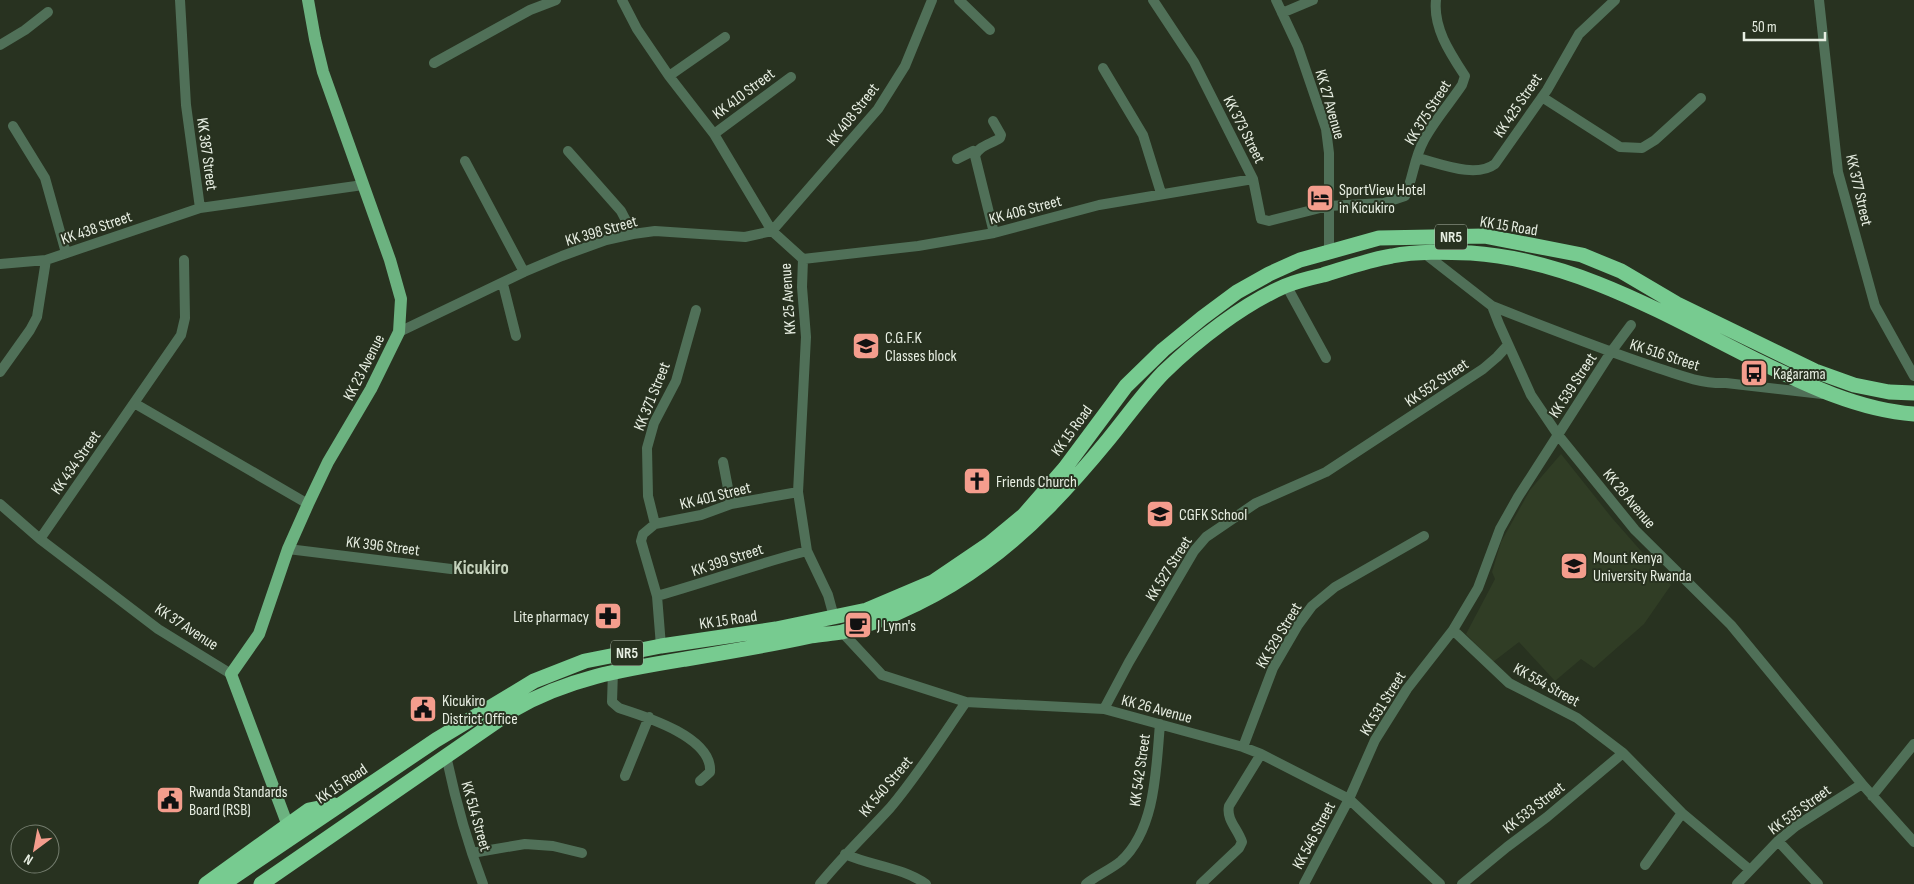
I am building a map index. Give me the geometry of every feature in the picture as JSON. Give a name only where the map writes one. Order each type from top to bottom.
[{"type":"highway","name":"KK 15 Road","points":[[223,884],[436,740],[534,681],[585,661],[661,646],[776,629],[867,610],[933,582],[989,544],[1024,515],[1052,486],[1126,386],[1163,350],[1237,292],[1269,274],[1292,264],[1329,252],[1379,238],[1484,236],[1582,255],[1621,271],[1677,304],[1816,371],[1854,385],[1889,392],[1914,393]]},
{"type":"highway","points":[[1329,252],[1334,271]]},
{"type":"highway","name":"KK 15 Road","points":[[261,884],[446,755],[513,710],[545,692],[613,670],[842,632],[901,611],[939,592],[984,563],[1032,522],[1062,492],[1164,373],[1207,335],[1252,303],[1286,285],[1334,271],[1394,255],[1424,253],[1472,253],[1514,259],[1562,270],[1601,284],[1654,308],[1794,379],[1886,412],[1914,414]]},
{"type":"highway","points":[[834,618],[842,632]]},
{"type":"highway","points":[[206,884],[309,810],[342,803]]},
{"type":"highway","points":[[277,884],[308,863],[349,823]]},
{"type":"main road","name":"KK 23 Avenue","points":[[231,674],[259,634],[288,549],[308,504],[328,462],[371,389],[399,332],[401,299],[390,260],[314,40],[308,0]]},
{"type":"main road","points":[[231,674],[288,826]]},
{"type":"street","name":"KK 387 Street","points":[[180,0],[186,105],[200,208],[363,185]]},
{"type":"street","points":[[434,64],[530,10],[556,0]]},
{"type":"street","name":"KK 25 Avenue","points":[[622,0],[637,29],[669,76],[714,134],[772,231],[803,259],[802,287],[806,337],[798,492],[807,551],[828,595],[834,618]]},
{"type":"street","name":"KK 408 Street","points":[[772,231],[878,109],[905,66],[932,0]]},
{"type":"street","points":[[959,0],[990,30]]},
{"type":"street","name":"KK 373 Street","points":[[1153,0],[1194,62],[1253,179],[1261,219],[1269,222],[1328,206]]},
{"type":"street","name":"KK 27 Avenue","points":[[1276,0],[1298,47],[1326,129],[1329,153],[1329,252]]},
{"type":"street","points":[[1282,13],[1313,0]]},
{"type":"street","name":"KK 375 Street","points":[[1328,206],[1384,203],[1405,196],[1424,140],[1462,85],[1465,76],[1443,39],[1435,12],[1436,0]]},
{"type":"street","name":"KK 425 Street","points":[[1417,158],[1472,171],[1483,171],[1490,168],[1495,164],[1542,97],[1579,34],[1615,0]]},
{"type":"street","name":"KK 377 Street","points":[[1819,0],[1838,172],[1844,196],[1875,306],[1914,376]]},
{"type":"street","points":[[0,46],[26,30],[48,12]]},
{"type":"street","points":[[669,76],[725,37]]},
{"type":"street","points":[[1103,68],[1143,135],[1161,193]]},
{"type":"street","name":"KK 410 Street","points":[[714,134],[791,77]]},
{"type":"street","points":[[1542,97],[1620,147],[1642,148],[1655,140],[1700,98]]},
{"type":"street","points":[[975,154],[984,146],[1000,138],[1001,135],[993,121]]},
{"type":"street","points":[[13,126],[45,178],[66,253]]},
{"type":"street","points":[[568,151],[621,211],[633,234]]},
{"type":"street","points":[[957,159],[970,151],[975,154],[994,233]]},
{"type":"street","points":[[465,161],[524,272]]},
{"type":"street","name":"KK 406 Street","points":[[803,259],[918,246],[994,233],[1099,205],[1161,193],[1253,179]]},
{"type":"street","name":"KK 438 Street","points":[[0,264],[46,260],[200,208]]},
{"type":"street","name":"KK 398 Street","points":[[399,332],[503,284],[524,272],[606,240],[633,234],[662,231],[722,237],[745,237],[772,231]]},
{"type":"street","name":"KK 28 Avenue","points":[[1424,253],[1492,306],[1531,395],[1558,434],[1635,530],[1731,625],[1872,796],[1914,842]]},
{"type":"street","points":[[0,372],[37,318],[46,260]]},
{"type":"street","name":"KK 434 Street","points":[[40,539],[181,335],[185,318],[184,260]]},
{"type":"street","points":[[503,284],[516,336]]},
{"type":"street","points":[[1286,285],[1326,358]]},
{"type":"street","name":"KK 516 Street","points":[[1492,306],[1611,352],[1712,384],[1726,383],[1836,395]]},
{"type":"street","name":"KK 371 Street","points":[[655,524],[648,496],[647,448],[654,423],[676,381],[696,310]]},
{"type":"street","name":"KK 539 Street","points":[[1558,434],[1611,352],[1631,325]]},
{"type":"street","name":"KK 552 Street","points":[[1376,438],[1483,369],[1508,345]]},
{"type":"street","points":[[134,403],[308,504]]},
{"type":"street","points":[[1453,630],[1478,588],[1500,529],[1558,434]]},
{"type":"street","name":"KK 527 Street","points":[[1104,709],[1128,662],[1194,551],[1206,537],[1256,503],[1326,472],[1376,438]]},
{"type":"street","points":[[723,462],[731,504]]},
{"type":"street","name":"KK 401 Street","points":[[657,596],[641,541],[643,534],[655,524],[700,515],[731,504],[798,492]]},
{"type":"street","name":"KK 37 Avenue","points":[[0,504],[40,539],[158,629],[231,674]]},
{"type":"street","name":"KK 529 Street","points":[[1243,747],[1273,668],[1298,625],[1312,606],[1335,587],[1424,536]]},
{"type":"street","name":"KK 396 Street","points":[[288,549],[451,569],[474,570]]},
{"type":"street","name":"KK 399 Street","points":[[657,596],[707,582],[775,559],[807,551]]},
{"type":"street","points":[[657,596],[661,646]]},
{"type":"street","name":"KK 554 Street","points":[[1453,630],[1508,683],[1577,718],[1623,753],[1682,813],[1750,870]]},
{"type":"street","name":"KK 531 Street","points":[[1349,799],[1375,740],[1407,689],[1453,630]]},
{"type":"street","name":"KK 26 Avenue","points":[[842,632],[882,675],[966,702],[1104,709],[1243,747],[1261,754],[1349,799],[1440,884]]},
{"type":"street","points":[[613,670],[612,702],[619,708],[649,717],[672,727],[688,737],[703,752],[711,765],[710,772],[700,781]]},
{"type":"street","name":"KK 540 Street","points":[[820,884],[845,854],[890,808],[911,782],[966,702]]},
{"type":"street","points":[[624,776],[649,717]]},
{"type":"street","name":"KK 542 Street","points":[[1086,884],[1120,861],[1132,848],[1150,812],[1154,791],[1160,724]]},
{"type":"street","points":[[1872,796],[1914,744]]},
{"type":"street","name":"KK 533 Street","points":[[1462,884],[1506,847],[1548,817],[1623,753]]},
{"type":"street","points":[[1201,884],[1239,848],[1242,842],[1240,834],[1229,818],[1229,806],[1261,754]]},
{"type":"street","name":"KK 514 Street","points":[[446,755],[452,786],[483,884]]},
{"type":"street","name":"KK 535 Street","points":[[1737,884],[1778,841],[1796,826],[1862,784]]},
{"type":"street","name":"KK 546 Street","points":[[1304,884],[1349,799]]},
{"type":"street","points":[[1645,865],[1682,813]]},
{"type":"street","points":[[1778,841],[1818,884]]},
{"type":"street","points":[[472,853],[525,844],[554,846],[582,853]]},
{"type":"street","points":[[845,854],[860,861],[902,872],[926,884]]},
{"type":"shaded area","name":"Mount Kenya University Rwanda","points":[[1561,454],[1612,518],[1671,585],[1644,624],[1594,668],[1581,659],[1555,681],[1519,642],[1493,662],[1466,634],[1495,579],[1492,572],[1501,542],[1530,490]]},
{"type":"place","name":"SportView Hotel in Kicukiro","points":[[1320,198]]},
{"type":"place","name":"C.G.F.K Classes block","points":[[866,346]]},
{"type":"place","name":"Kagarama","points":[[1754,373]]},
{"type":"place","name":"Friends Church","points":[[977,481]]},
{"type":"place","name":"CGFK School","points":[[1160,514]]},
{"type":"place","name":"Mount Kenya University Rwanda","points":[[1574,566]]},
{"type":"place","name":"Lite pharmacy","points":[[608,616]]},
{"type":"place","name":"J Lynn's","points":[[858,625]]},
{"type":"place","name":"Kicukiro District Office","points":[[423,709]]},
{"type":"place","name":"Rwanda Standards Board (RSB)","points":[[170,800]]},
{"type":"district","name":"Kicukiro","points":[[481,567]]}]
